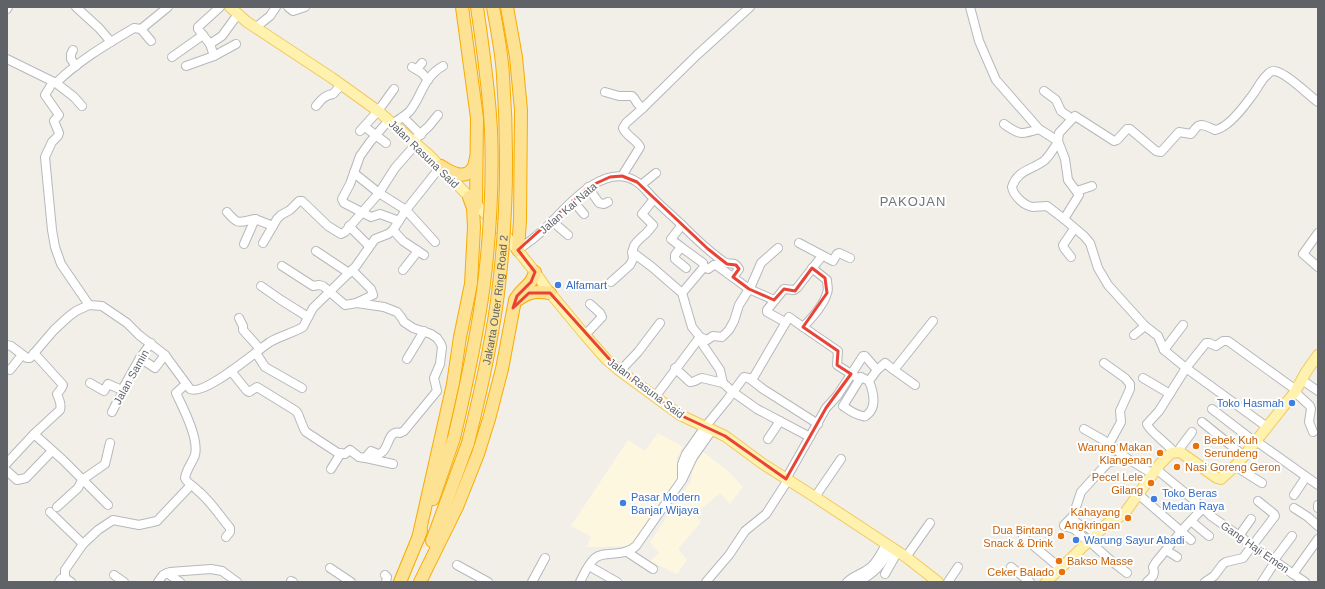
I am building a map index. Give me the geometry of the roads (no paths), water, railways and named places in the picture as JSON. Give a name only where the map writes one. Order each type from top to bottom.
[{"type":"highway","points":[[418,539],[453,384],[470,284],[474,227],[472,201],[477,155],[477,118],[462,7]]},
{"type":"highway","name":"Jakarta Outer Ring Road 2","points":[[400,582],[441,479],[454,438],[476,340],[484,283],[489,230],[491,131],[487,78],[477,7]]},
{"type":"highway","name":"Jakarta Outer Ring Road 2","points":[[415,582],[433,540],[468,443],[481,394],[499,286],[504,233],[505,134],[503,75],[493,7]]},
{"type":"highway","points":[[507,7],[516,57],[521,110],[520,220],[518,250]]},
{"type":"highway","points":[[441,166],[454,174],[460,175],[467,173],[473,168],[477,155]]},
{"type":"highway","points":[[474,227],[476,222],[481,218],[484,216],[488,217]]},
{"type":"highway","points":[[503,232],[509,234],[514,232],[520,220]]},
{"type":"highway","points":[[420,582],[457,507],[478,454],[502,369],[513,308],[517,296],[531,282],[535,272]]},
{"type":"highway","points":[[513,308],[517,301],[529,293],[550,293]]},
{"type":"main road","name":"Jalan Rasuna Said","points":[[234,10],[256,28],[341,84],[417,140],[472,201],[503,232],[550,293],[585,335],[606,359],[620,371],[680,415],[726,436],[756,460],[896,550],[933,580]]},
{"type":"main road","points":[[1046,582],[1108,523],[1116,520],[1124,514],[1168,455],[1177,452],[1219,479],[1223,477],[1244,456],[1296,391],[1317,357]]},
{"type":"street","points":[[76,7],[99,28],[111,42]]},
{"type":"street","points":[[141,29],[168,7]]},
{"type":"street","points":[[214,56],[210,44],[198,30],[198,26],[220,7]]},
{"type":"street","points":[[256,28],[270,16],[276,7]]},
{"type":"street","points":[[288,7],[293,10],[305,7]]},
{"type":"street","points":[[733,277],[738,271],[738,268],[733,263],[726,263],[718,257],[641,186],[633,180],[622,176],[640,147],[639,144],[625,132],[624,126],[750,7]]},
{"type":"street","points":[[970,7],[979,41],[996,80],[1039,130],[1058,142]]},
{"type":"street","points":[[210,44],[222,36],[234,10]]},
{"type":"street","points":[[89,305],[61,264],[55,247],[45,170],[45,157],[52,142],[59,133],[54,121],[59,115],[45,96],[55,82],[111,42],[134,28],[141,29],[151,41]]},
{"type":"street","points":[[172,57],[203,35]]},
{"type":"street","points":[[186,66],[214,56],[236,44]]},
{"type":"street","points":[[74,50],[71,54],[71,59],[76,66]]},
{"type":"street","points":[[7,59],[55,82],[82,106]]},
{"type":"street","points":[[417,66],[428,80]]},
{"type":"street","points":[[399,221],[382,214],[372,218],[342,201],[342,199],[350,184],[360,156],[376,134],[391,121],[403,117],[412,107],[428,80],[443,66]]},
{"type":"street","points":[[1064,220],[1078,197],[1077,191],[1068,180],[1065,159],[1058,142],[1059,133],[1076,116],[1114,141],[1117,140],[1127,129],[1130,129],[1156,151],[1160,152],[1163,151],[1179,132],[1191,134],[1197,126],[1200,125],[1214,130],[1223,126],[1236,115],[1272,71],[1276,71],[1284,75],[1318,102]]},
{"type":"street","points":[[316,106],[327,95],[334,94],[341,84]]},
{"type":"street","points":[[386,143],[376,134],[363,129],[394,89]]},
{"type":"street","points":[[1044,91],[1056,100],[1061,112],[1072,119]]},
{"type":"street","points":[[605,92],[619,96],[632,96],[636,104],[643,108]]},
{"type":"street","points":[[263,243],[281,215],[290,210],[296,202],[299,201],[302,201],[328,226],[339,233],[345,232],[379,193],[395,168],[438,115]]},
{"type":"street","points":[[403,117],[417,140]]},
{"type":"street","points":[[1004,124],[1012,130],[1022,134],[1039,130]]},
{"type":"street","points":[[1058,142],[1045,160],[1025,170],[1015,181],[1012,187],[1015,196],[1032,207],[1047,206],[1051,208],[1074,229],[1080,232],[1090,243],[1098,268],[1104,279],[1126,306],[1145,326],[1158,336],[1164,350],[1186,368],[1267,427]]},
{"type":"street","points":[[7,345],[11,346],[28,358],[68,317],[89,305],[102,306],[127,323],[139,335],[165,355],[191,391],[202,389],[231,371],[270,342],[303,327],[313,308],[351,272],[375,239],[388,234],[393,230],[406,210],[441,166]]},
{"type":"street","points":[[354,173],[379,193],[406,210],[435,242]]},
{"type":"street","points":[[641,186],[656,173]]},
{"type":"street","name":"Jalan Kai Nata","points":[[518,250],[545,228],[588,187],[598,181],[610,177],[622,176]]},
{"type":"street","points":[[1077,191],[1092,186]]},
{"type":"street","points":[[588,187],[600,204],[608,202]]},
{"type":"street","points":[[611,282],[630,265],[633,259],[632,252],[638,239],[643,236],[652,225],[642,214],[654,199]]},
{"type":"street","points":[[573,201],[584,214]]},
{"type":"street","points":[[227,212],[237,222],[255,219],[273,226]]},
{"type":"street","points":[[244,244],[255,219]]},
{"type":"street","points":[[552,221],[568,235]]},
{"type":"street","points":[[682,225],[671,239],[703,263],[704,267],[709,269],[715,264],[749,288],[774,300]]},
{"type":"street","points":[[349,226],[369,246]]},
{"type":"street","points":[[1070,257],[1063,245],[1074,229]]},
{"type":"street","points":[[393,230],[403,241],[421,253],[403,270]]},
{"type":"street","points":[[1317,237],[1303,254],[1318,267]]},
{"type":"street","points":[[799,243],[833,261],[839,253],[850,258]]},
{"type":"street","points":[[681,247],[674,258],[686,268]]},
{"type":"street","points":[[702,338],[708,339],[713,336],[724,336],[734,321],[739,306],[761,263],[778,248]]},
{"type":"street","points":[[316,250],[351,272],[371,289],[373,295],[357,303]]},
{"type":"street","points":[[632,252],[682,293],[692,327],[702,338],[703,346],[720,370],[723,383]]},
{"type":"street","points":[[785,322],[767,312],[774,300],[784,289],[794,290],[797,288],[822,256]]},
{"type":"street","points":[[282,266],[314,286],[322,286],[330,291],[345,305],[357,303],[389,308],[400,314],[407,325],[437,338],[441,344],[440,364],[434,378],[437,391],[404,431],[394,433],[382,452],[378,454],[371,451],[366,458]]},
{"type":"street","points":[[682,293],[704,267]]},
{"type":"street","points":[[803,327],[826,297],[828,289],[827,280],[812,268]]},
{"type":"street","points":[[261,286],[308,317]]},
{"type":"street","points":[[585,335],[602,317],[600,313],[590,304]]},
{"type":"street","points":[[752,380],[785,322],[790,316],[803,327],[838,351],[837,365],[860,379],[862,377],[869,381],[874,400],[872,410],[867,416],[864,417],[855,414],[843,406],[860,379]]},
{"type":"street","points":[[239,318],[243,326],[243,330],[258,351],[265,367],[302,388]]},
{"type":"street","points":[[894,370],[933,321]]},
{"type":"street","points":[[620,371],[638,352],[660,323]]},
{"type":"street","points":[[1164,350],[1183,325]]},
{"type":"street","points":[[1134,335],[1145,326]]},
{"type":"street","points":[[407,359],[424,332]]},
{"type":"street","points":[[655,397],[675,368],[702,338]]},
{"type":"street","points":[[1192,432],[1177,452],[1147,426],[1159,411],[1186,368],[1205,343],[1208,342],[1216,346],[1225,341],[1236,346],[1296,391],[1310,406],[1311,409],[1308,422],[1314,432]]},
{"type":"street","name":"Jalan Samin","points":[[112,412],[123,393],[122,390],[140,358],[151,343]]},
{"type":"street","points":[[7,463],[34,434],[60,410],[60,400],[58,394],[62,387],[62,383],[34,353]]},
{"type":"street","points":[[10,370],[22,355]]},
{"type":"street","points":[[140,358],[155,368],[165,355]]},
{"type":"street","points":[[706,582],[729,555],[745,531],[766,514],[826,408],[864,356],[877,370]]},
{"type":"street","points":[[869,381],[877,370],[885,363],[915,385]]},
{"type":"street","points":[[1104,363],[1125,378],[1130,384],[1130,389],[1120,410],[1121,422],[1109,444]]},
{"type":"street","points":[[675,368],[690,382],[702,378],[723,383],[757,409],[810,438]]},
{"type":"street","points":[[231,371],[246,392],[249,392],[256,387],[296,411],[304,429],[338,453],[345,454],[350,450],[359,456],[393,464]]},
{"type":"street","points":[[580,582],[589,566],[597,556],[626,552],[636,546],[682,480],[682,464],[686,454],[695,447],[743,377],[748,377],[763,389],[818,424]]},
{"type":"street","points":[[1143,378],[1170,394]]},
{"type":"street","points":[[1302,380],[1318,391]]},
{"type":"street","points":[[90,383],[104,391],[108,384],[122,390]]},
{"type":"street","points":[[186,384],[176,393],[188,418],[195,446],[195,455],[185,477],[187,482],[210,502],[230,528],[230,532],[226,537]]},
{"type":"street","points":[[1212,409],[1318,485]]},
{"type":"street","points":[[768,439],[780,421]]},
{"type":"street","points":[[1202,422],[1244,456]]},
{"type":"street","name":"Gang Haji Emen","points":[[1084,429],[1109,444],[1125,457],[1154,472],[1202,506],[1211,516],[1293,574],[1318,539]]},
{"type":"street","points":[[34,434],[108,505]]},
{"type":"street","points":[[57,507],[78,488],[82,480],[105,464],[110,443]]},
{"type":"street","points":[[7,471],[17,480],[26,478],[52,451]]},
{"type":"street","points":[[331,469],[341,453]]},
{"type":"street","points":[[1092,539],[1064,525],[1072,516],[1081,492],[1108,463],[1125,457]]},
{"type":"street","points":[[815,497],[841,458]]},
{"type":"street","points":[[1235,466],[1262,483]]},
{"type":"street","points":[[1294,495],[1306,477]]},
{"type":"street","points":[[65,581],[65,570],[83,544],[98,530],[113,520],[139,525],[157,521],[191,485]]},
{"type":"street","points":[[1138,494],[1191,540]]},
{"type":"street","points":[[1206,582],[1214,576],[1226,562],[1243,558],[1275,515],[1258,501]]},
{"type":"street","points":[[1147,582],[1153,576],[1153,567],[1202,506]]},
{"type":"street","points":[[1294,508],[1318,526]]},
{"type":"street","points":[[50,512],[83,544]]},
{"type":"street","points":[[1239,536],[1251,519]]},
{"type":"street","points":[[1075,521],[1082,527],[1085,526],[1092,539],[1109,559],[1127,573]]},
{"type":"street","points":[[1191,521],[1209,536]]},
{"type":"street","points":[[857,582],[876,571],[896,550],[930,523]]},
{"type":"street","points":[[1262,582],[1274,561],[1292,536]]},
{"type":"street","points":[[1023,537],[1060,568]]},
{"type":"street","points":[[885,574],[896,550]]},
{"type":"street","points":[[847,582],[852,577],[872,566],[878,558],[896,550]]},
{"type":"street","points":[[1166,550],[1177,558]]},
{"type":"street","points":[[626,552],[653,569]]},
{"type":"street","points":[[532,582],[545,558]]},
{"type":"street","points":[[457,565],[488,582]]},
{"type":"street","points":[[589,566],[617,582]]},
{"type":"street","points":[[1011,567],[1030,582]]},
{"type":"street","points":[[330,568],[351,582]]},
{"type":"street","points":[[948,582],[958,568]]},
{"type":"street","points":[[158,582],[166,573],[217,570],[222,571],[237,582]]},
{"type":"street","points":[[166,573],[180,582]]},
{"type":"street","points":[[1293,574],[1305,582]]},
{"type":"street","points":[[114,575],[124,582]]},
{"type":"place","name":"Alfamart","points":[[558,285]]},
{"type":"place","name":"Toko Hasmah","points":[[1292,403]]},
{"type":"place","name":"Bebek Kuh Serundeng","points":[[1196,446]]},
{"type":"place","name":"Warung Makan Klangenan","points":[[1160,453]]},
{"type":"place","name":"Nasi Goreng Geron","points":[[1177,467]]},
{"type":"place","name":"Pecel Lele Gilang","points":[[1151,483]]},
{"type":"place","name":"Toko Beras Medan Raya","points":[[1154,499]]},
{"type":"place","name":"Pasar Modern Banjar Wijaya","points":[[623,503]]},
{"type":"place","name":"Kahayang Angkringan","points":[[1128,518]]},
{"type":"place","name":"Dua Bintang Snack & Drink","points":[[1061,536]]},
{"type":"place","name":"Warung Sayur Abadi","points":[[1076,540]]},
{"type":"place","name":"Bakso Masse","points":[[1059,561]]},
{"type":"place","name":"Ceker Balado","points":[[1062,572]]},
{"type":"district","name":"PAKOJAN","points":[[913,201]]}]
